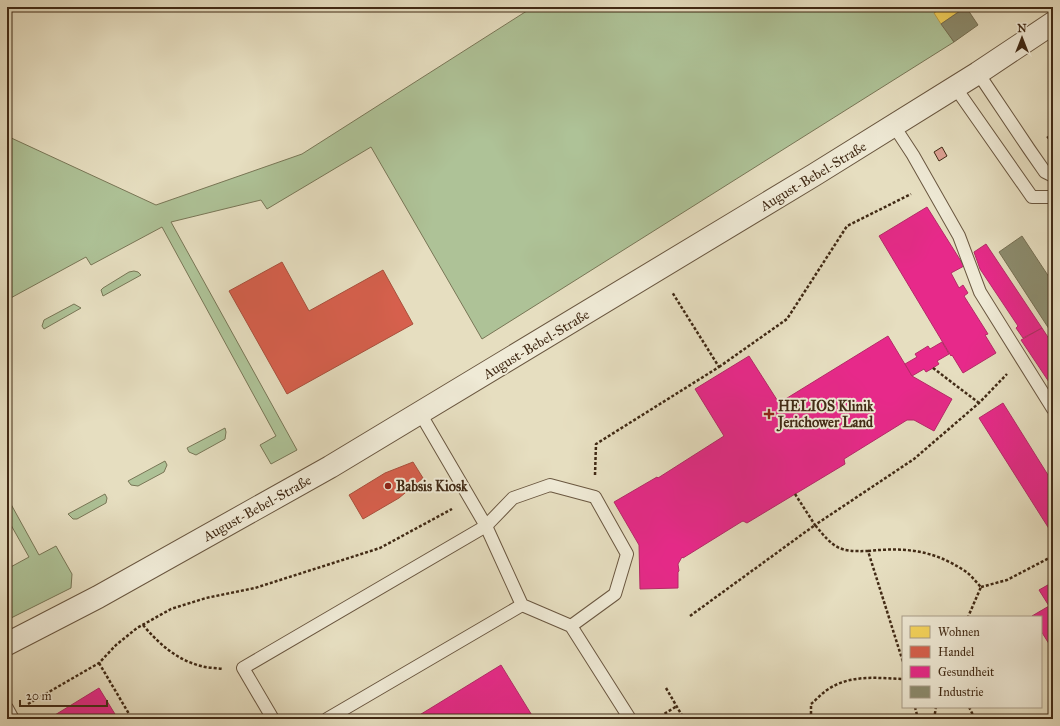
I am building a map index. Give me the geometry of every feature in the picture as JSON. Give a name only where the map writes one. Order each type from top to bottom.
[{"type":"street","name":"August-Bebel-Straße","points":[[7,644],[98,597],[330,467],[894,126],[1053,23]]},
{"type":"lane","points":[[978,73],[1045,172],[1053,176]]},
{"type":"lane","points":[[955,87],[1032,197],[1053,197]]},
{"type":"lane","points":[[894,126],[913,155],[960,236],[980,292],[1053,409]]},
{"type":"lane","points":[[420,413],[486,526],[522,605],[571,626],[630,719]]},
{"type":"lane","points":[[273,719],[243,668],[486,526],[513,498],[550,485],[596,497],[626,554],[616,594],[571,626]]},
{"type":"lane","points":[[327,719],[522,605]]},
{"type":"path","points":[[596,497],[596,444],[719,367],[787,319],[847,226],[900,200]]},
{"type":"path","points":[[658,270],[719,367]]},
{"type":"path","points":[[690,616],[815,525],[914,459],[979,403],[1022,361]]},
{"type":"path","points":[[933,368],[979,403]]},
{"type":"path","points":[[795,494],[815,525],[830,542],[840,549],[852,551],[891,549],[912,550],[936,556],[966,572],[981,587]]},
{"type":"path","points":[[10,714],[99,663],[116,645],[171,609],[199,600],[255,588],[380,548],[470,499]]},
{"type":"path","points":[[868,551],[902,659]]},
{"type":"path","points":[[981,587],[1007,580],[1053,556]]},
{"type":"path","points":[[968,616],[981,587]]},
{"type":"path","points":[[143,626],[155,639],[174,655],[201,666],[225,669],[243,668]]},
{"type":"path","points":[[99,663],[132,719]]},
{"type":"path","points":[[811,719],[811,704],[827,690],[846,680],[862,677],[902,679]]},
{"type":"path","points":[[666,688],[684,719]]},
{"type":"path","points":[[656,719],[677,706]]},
{"type":"path","points":[[915,708],[918,719]]},
{"type":"path","points":[[934,719],[936,708]]},
{"type":"path","points":[[970,708],[975,719]]},
{"type":"green space","points":[[533,7],[931,7],[954,42],[482,339],[371,147],[267,209],[261,200],[171,222],[297,450],[271,464],[260,445],[276,436],[162,227],[91,265],[86,257],[7,300],[7,136],[156,205],[302,154]]},
{"type":"green space","points":[[134,271],[141,275],[103,296],[101,290],[103,288],[129,272]]},
{"type":"green space","points":[[74,304],[81,308],[44,329],[42,326],[44,320]]},
{"type":"green space","points":[[225,428],[225,439],[196,455],[189,452],[187,448]]},
{"type":"green space","points":[[165,461],[167,465],[164,472],[138,486],[131,485],[128,481]]},
{"type":"green space","points":[[105,494],[107,498],[106,503],[77,519],[73,519],[68,514]]},
{"type":"green space","points":[[7,497],[39,555],[56,546],[72,574],[71,588],[7,620],[7,569],[29,557],[7,518]]},
{"type":"building: Wohnen","points":[[944,7],[959,7],[961,10],[941,24],[934,13]]},
{"type":"building: Handel","points":[[282,262],[309,311],[383,270],[413,324],[287,394],[229,291]]},
{"type":"building: Handel","name":"Babsis Kiosk","points":[[413,462],[423,478],[399,498],[363,519],[349,495],[385,473]]},
{"type":"building: Gesundheit","points":[[927,207],[964,266],[951,273],[959,288],[963,285],[968,293],[964,296],[988,334],[985,335],[996,353],[963,373],[952,355],[951,356],[879,236]]},
{"type":"building: Gesundheit","points":[[986,244],[1042,328],[1023,338],[1016,328],[1018,326],[980,269],[974,252]]},
{"type":"building: Gesundheit","points":[[1042,328],[1053,345],[1053,388],[1021,340]]},
{"type":"building: Gesundheit","points":[[888,336],[912,376],[952,399],[934,431],[914,420],[907,420],[844,459],[845,464],[747,523],[743,521],[741,522],[683,558],[682,557],[678,564],[678,588],[640,589],[639,545],[614,502],[657,477],[658,478],[724,436],[695,389],[749,356],[779,403]]},
{"type":"building: Gesundheit","points":[[942,342],[949,354],[937,361],[939,364],[933,368],[926,372],[924,369],[912,376],[905,364],[917,357],[915,354],[928,346],[930,349]]},
{"type":"building: Gesundheit","points":[[1003,403],[1053,483],[1053,535],[979,418]]},
{"type":"building: Gesundheit","points":[[1053,573],[1053,582],[1049,575]]},
{"type":"building: Gesundheit","points":[[1053,582],[1053,646],[1051,647],[1042,633],[1042,616],[1032,616],[1049,606],[1039,590]]},
{"type":"building: Gesundheit","points":[[501,665],[533,717],[529,719],[413,719]]},
{"type":"building: Gesundheit","points":[[99,688],[118,719],[50,719],[50,718]]},
{"type":"building: Industrie","points":[[966,7],[978,25],[954,42],[941,24]]},
{"type":"building: Industrie","points":[[1022,236],[1053,283],[1053,335],[999,252]]},
{"type":"building: Sonstige","points":[[942,147],[947,156],[939,161],[934,152]]},
{"type":"place","name":"HELIOS Klinik Jerichower Land","points":[[769,414]]},
{"type":"place","name":"Babsis Kiosk","points":[[388,486]]}]
